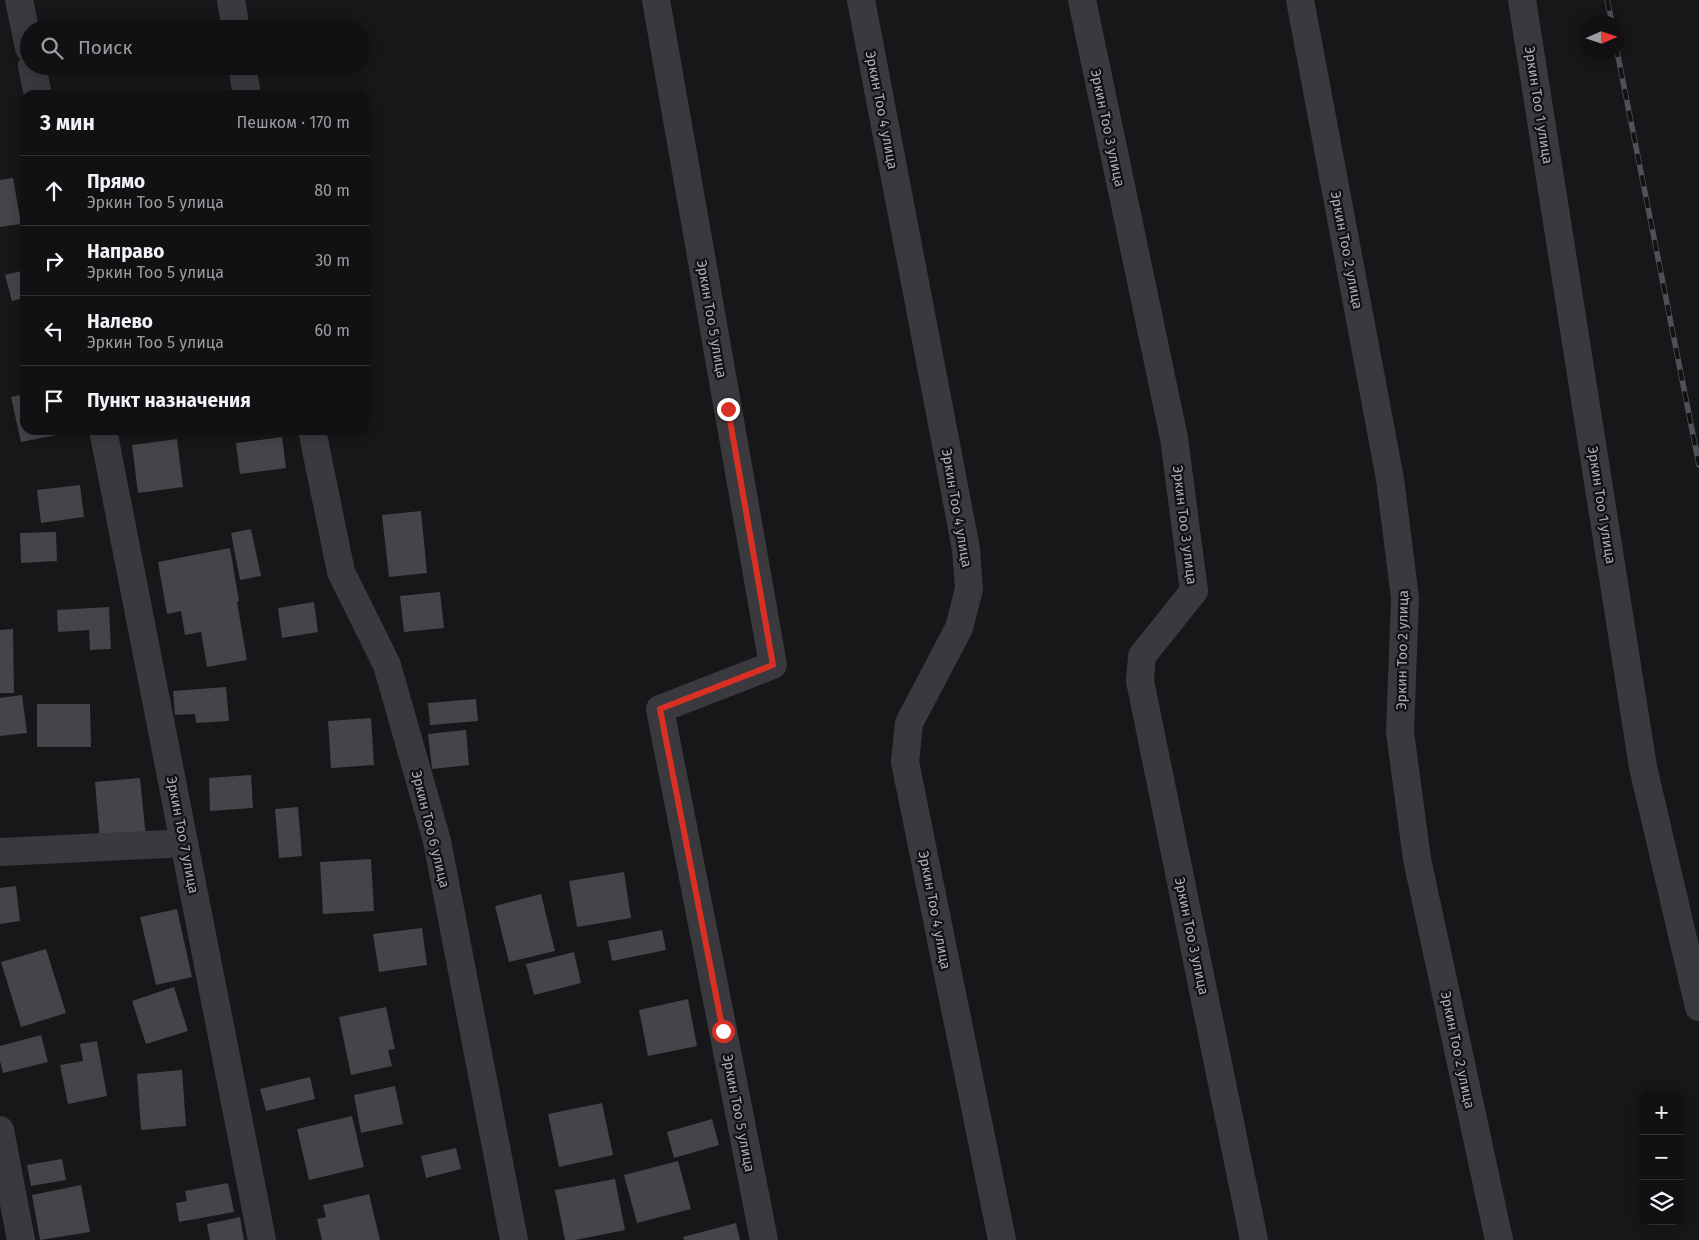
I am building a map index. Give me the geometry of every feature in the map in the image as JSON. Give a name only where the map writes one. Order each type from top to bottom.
[{"type":"street","points":[[19,0],[23,20]]},
{"type":"street","points":[[231,0],[234,20]]},
{"type":"street","name":"Эркин Тоо 5 улица","points":[[656,0],[773,665],[660,709],[764,1240]]},
{"type":"street","name":"Эркин Тоо 4 улица","points":[[861,0],[966,549],[969,589],[959,628],[909,723],[904,762],[1002,1240]]},
{"type":"street","name":"Эркин Тоо 3 улица","points":[[1082,0],[1174,438],[1194,591],[1142,656],[1140,681],[1254,1240]]},
{"type":"street","name":"Эркин Тоо 2 улица","points":[[1300,0],[1390,478],[1406,598],[1400,732],[1417,859],[1499,1240]]},
{"type":"street","name":"Эркин Тоо 1 улица","points":[[1522,0],[1643,767],[1699,1007]]},
{"type":"street","points":[[34,75],[37,90]]},
{"type":"street","points":[[244,75],[246,90]]},
{"type":"street","name":"Эркин Тоо 7 улица","points":[[105,435],[262,1240]]},
{"type":"street","name":"Эркин Тоо 6 улица","points":[[313,435],[341,572],[387,665],[437,841],[514,1240]]},
{"type":"street","points":[[0,852],[167,844]]},
{"type":"street","points":[[0,1130],[21,1240]]},
{"type":"building","points":[[13,178],[20,224],[0,227],[0,180]]},
{"type":"building","points":[[20,271],[20,299],[12,301],[5,275]]},
{"type":"building","points":[[20,395],[20,435],[56,435],[21,442],[11,397]]},
{"type":"building","points":[[282,437],[286,468],[240,474],[236,443]]},
{"type":"building","points":[[177,439],[183,487],[138,493],[132,445]]},
{"type":"building","points":[[80,485],[84,517],[41,523],[37,490]]},
{"type":"building","points":[[421,511],[427,573],[389,577],[382,515]]},
{"type":"building","points":[[251,529],[261,576],[240,580],[231,533]]},
{"type":"building","points":[[56,532],[57,561],[21,563],[20,533]]},
{"type":"building","points":[[230,548],[247,660],[207,667],[201,632],[185,635],[181,611],[167,614],[158,562]]},
{"type":"building","points":[[440,592],[444,628],[404,632],[400,596]]},
{"type":"building","points":[[314,602],[318,632],[282,638],[278,608]]},
{"type":"building","points":[[109,607],[111,649],[90,650],[89,630],[58,632],[57,610]]},
{"type":"building","points":[[13,629],[14,693],[0,693],[0,630]]},
{"type":"building","points":[[226,687],[229,721],[196,723],[195,714],[175,715],[173,691]]},
{"type":"building","points":[[22,695],[27,733],[0,736],[0,698]]},
{"type":"building","points":[[476,699],[478,721],[430,725],[428,703]]},
{"type":"building","points":[[37,704],[90,704],[91,747],[37,747]]},
{"type":"building","points":[[371,718],[374,765],[331,768],[328,721]]},
{"type":"building","points":[[466,730],[469,765],[432,769],[428,734]]},
{"type":"building","points":[[251,775],[253,808],[210,811],[209,778]]},
{"type":"building","points":[[140,778],[146,837],[100,841],[95,782]]},
{"type":"building","points":[[298,807],[302,856],[279,858],[275,809]]},
{"type":"building","points":[[371,859],[374,911],[323,914],[320,862]]},
{"type":"building","points":[[624,872],[631,918],[577,927],[569,881]]},
{"type":"building","points":[[16,886],[20,921],[0,924],[0,888]]},
{"type":"building","points":[[541,894],[555,951],[509,962],[495,906]]},
{"type":"building","points":[[177,909],[192,977],[156,985],[140,917]]},
{"type":"building","points":[[422,928],[427,965],[379,972],[373,934]]},
{"type":"building","points":[[662,930],[666,950],[612,961],[608,941]]},
{"type":"building","points":[[46,949],[66,1013],[21,1027],[1,962]]},
{"type":"building","points":[[574,952],[581,983],[534,995],[526,964]]},
{"type":"building","points":[[174,987],[188,1031],[146,1044],[132,1001]]},
{"type":"building","points":[[688,999],[697,1046],[648,1056],[639,1010]]},
{"type":"building","points":[[386,1007],[395,1049],[388,1050],[392,1066],[351,1075],[339,1017]]},
{"type":"building","points":[[41,1035],[48,1062],[3,1073],[0,1061],[0,1046]]},
{"type":"building","points":[[97,1041],[107,1096],[68,1104],[60,1065],[83,1061],[80,1044]]},
{"type":"building","points":[[182,1070],[186,1126],[141,1130],[137,1074]]},
{"type":"building","points":[[310,1077],[315,1099],[266,1111],[260,1089]]},
{"type":"building","points":[[395,1086],[403,1124],[361,1133],[354,1095]]},
{"type":"building","points":[[602,1103],[613,1155],[559,1167],[548,1114]]},
{"type":"building","points":[[352,1116],[364,1167],[309,1180],[297,1129]]},
{"type":"building","points":[[712,1119],[719,1145],[674,1158],[667,1132]]},
{"type":"building","points":[[456,1148],[461,1169],[426,1178],[421,1156]]},
{"type":"building","points":[[62,1159],[66,1180],[31,1186],[27,1165]]},
{"type":"building","points":[[678,1161],[691,1209],[637,1223],[624,1175]]},
{"type":"building","points":[[615,1179],[625,1230],[575,1240],[565,1240],[555,1190]]},
{"type":"building","points":[[228,1183],[234,1212],[179,1222],[176,1203],[187,1201],[185,1191]]},
{"type":"building","points":[[81,1185],[90,1232],[40,1240],[32,1195]]},
{"type":"building","points":[[369,1194],[380,1240],[322,1240],[317,1219],[326,1217],[323,1205]]},
{"type":"building","points":[[240,1217],[244,1240],[210,1240],[207,1224]]},
{"type":"building","points":[[736,1223],[740,1240],[684,1240],[683,1237]]},
{"type":"railway","points":[[1607,0],[1610,15]]},
{"type":"railway","points":[[1619,60],[1699,465]]},
{"type":"route","points":[[723,1031],[660,709],[773,665],[728,409]]}]
